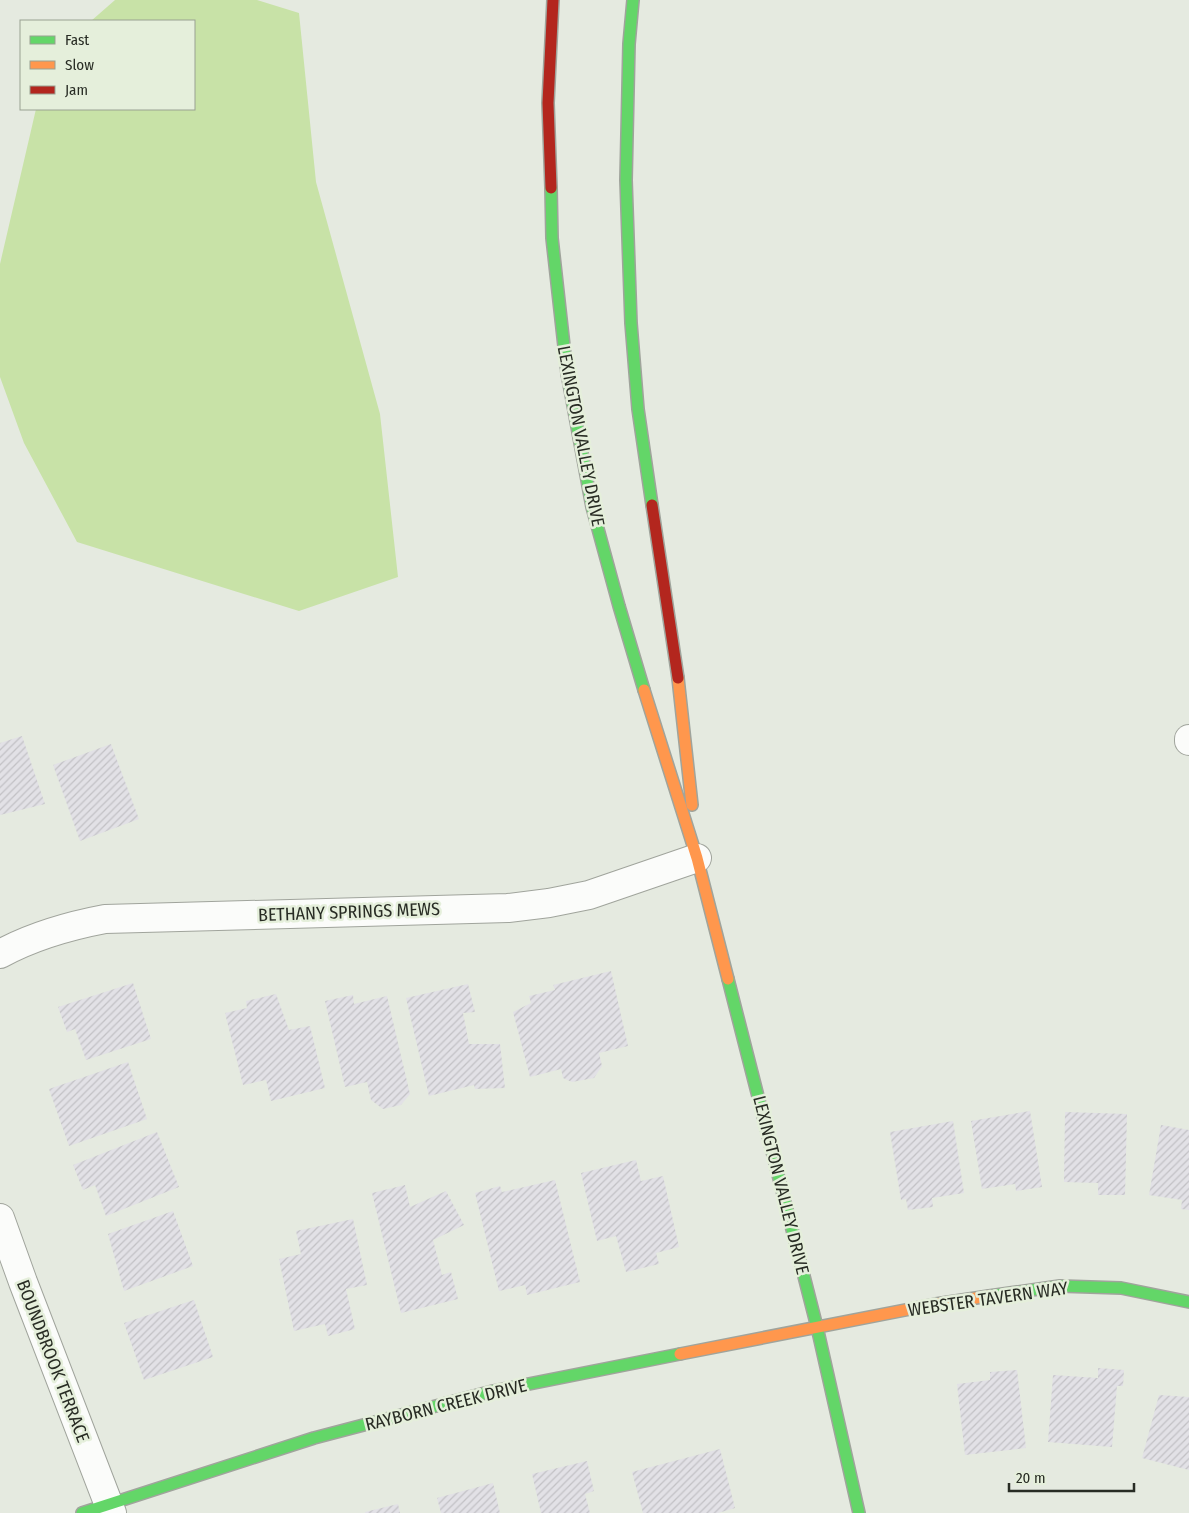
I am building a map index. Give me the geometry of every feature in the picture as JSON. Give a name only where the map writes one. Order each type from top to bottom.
[{"type":"street","name":"LEXINGTON VALLEY DRIVE","points":[[553,0],[548,103],[552,228],[567,373],[592,506],[648,706],[697,858],[818,1327],[860,1513]]},
{"type":"street","name":"LEXINGTON VALLEY DRIVE","points":[[633,0],[629,44],[626,180],[631,323],[638,409],[682,706],[697,858]]},
{"type":"street","name":"BETHANY SPRINGS MEWS","points":[[0,954],[23,942],[53,931],[105,919],[508,908],[549,903],[589,895],[697,858]]},
{"type":"street","name":"BOUNDBROOK TERRACE","points":[[0,1218],[110,1509]]},
{"type":"street","name":"WEBSTER TAVERN WAY","points":[[818,1327],[936,1304],[1060,1286],[1121,1288],[1189,1302]]},
{"type":"street","name":"RAYBORN CREEK DRIVE","points":[[82,1513],[110,1509],[314,1438],[493,1391],[818,1327]]},
{"type":"shaded area","points":[[115,0],[257,0],[299,13],[316,182],[380,414],[398,577],[299,611],[77,542],[24,443],[0,377],[0,264],[36,110],[195,110],[195,20],[92,20]]},
{"type":"building","points":[[22,736],[45,804],[0,815],[0,743]]},
{"type":"building","points":[[111,744],[139,819],[80,841],[53,765]]},
{"type":"building","points":[[611,971],[628,1046],[599,1053],[602,1066],[594,1078],[572,1082],[563,1078],[561,1069],[530,1077],[513,1012],[531,1003],[529,996],[555,990],[553,985]]},
{"type":"building","points":[[133,983],[151,1039],[86,1060],[75,1029],[67,1032],[58,1007]]},
{"type":"building","points":[[468,984],[475,1012],[463,1013],[469,1044],[500,1044],[505,1088],[475,1089],[474,1085],[429,1096],[406,998]]},
{"type":"building","points":[[276,994],[289,1030],[310,1026],[325,1088],[271,1101],[266,1080],[243,1085],[225,1013],[247,1008],[246,1001]]},
{"type":"building","points":[[353,995],[354,1004],[387,996],[410,1094],[401,1105],[383,1109],[371,1100],[367,1082],[345,1087],[325,1001]]},
{"type":"building","points":[[128,1062],[147,1119],[69,1146],[49,1089]]},
{"type":"building","points":[[1030,1111],[1042,1187],[1016,1191],[1015,1184],[982,1189],[971,1121]]},
{"type":"building","points":[[1065,1112],[1127,1114],[1125,1195],[1098,1195],[1098,1183],[1064,1182]]},
{"type":"building","points":[[953,1121],[964,1193],[932,1198],[933,1207],[908,1210],[906,1199],[901,1200],[890,1132]]},
{"type":"building","points":[[1161,1125],[1189,1130],[1189,1210],[1181,1209],[1182,1200],[1149,1195]]},
{"type":"building","points":[[157,1132],[179,1187],[106,1216],[95,1185],[83,1190],[73,1165]]},
{"type":"building","points":[[636,1160],[641,1181],[663,1176],[679,1247],[656,1253],[659,1264],[626,1272],[616,1236],[597,1241],[581,1173]]},
{"type":"building","points":[[555,1180],[580,1282],[527,1295],[525,1285],[499,1291],[475,1193],[500,1186],[502,1192]]},
{"type":"building","points":[[405,1185],[410,1207],[446,1191],[464,1225],[433,1240],[442,1275],[451,1272],[458,1299],[401,1313],[372,1193]]},
{"type":"building","points":[[173,1211],[193,1266],[124,1291],[108,1234]]},
{"type":"building","points":[[353,1219],[367,1285],[346,1289],[355,1329],[328,1336],[325,1324],[294,1331],[279,1259],[301,1254],[296,1231]]},
{"type":"building","points":[[194,1300],[213,1357],[144,1380],[124,1323]]},
{"type":"building","points":[[1098,1368],[1124,1370],[1123,1386],[1117,1386],[1112,1447],[1048,1442],[1053,1375],[1098,1378]]},
{"type":"building","points":[[1017,1370],[1026,1448],[965,1455],[957,1384],[990,1380],[990,1372]]},
{"type":"building","points":[[1159,1395],[1189,1397],[1189,1470],[1142,1458]]},
{"type":"building","points":[[720,1449],[735,1508],[718,1513],[643,1513],[632,1472]]},
{"type":"building","points":[[587,1461],[594,1491],[585,1494],[590,1513],[541,1513],[532,1474]]},
{"type":"building","points":[[493,1483],[500,1513],[441,1513],[437,1498]]},
{"type":"building","points":[[398,1504],[400,1513],[365,1513],[365,1512]]},
{"type":"traffic: fast","points":[[633,0],[629,44],[626,180],[631,323],[638,409],[652,505]]},
{"type":"traffic: fast","points":[[551,188],[552,238],[567,373],[592,507],[644,690]]},
{"type":"traffic: fast","points":[[728,979],[817,1327],[859,1513]]},
{"type":"traffic: fast","points":[[989,1296],[1060,1286],[1121,1288],[1189,1302]]},
{"type":"traffic: fast","points":[[82,1513],[314,1438],[493,1391],[680,1354]]},
{"type":"traffic: slow","points":[[678,678],[692,805]]},
{"type":"traffic: slow","points":[[644,690],[697,858],[728,979]]},
{"type":"traffic: slow","points":[[680,1354],[936,1304],[989,1296]]},
{"type":"traffic: jam","points":[[551,188],[548,103],[553,0]]},
{"type":"traffic: jam","points":[[652,505],[678,678]]}]
